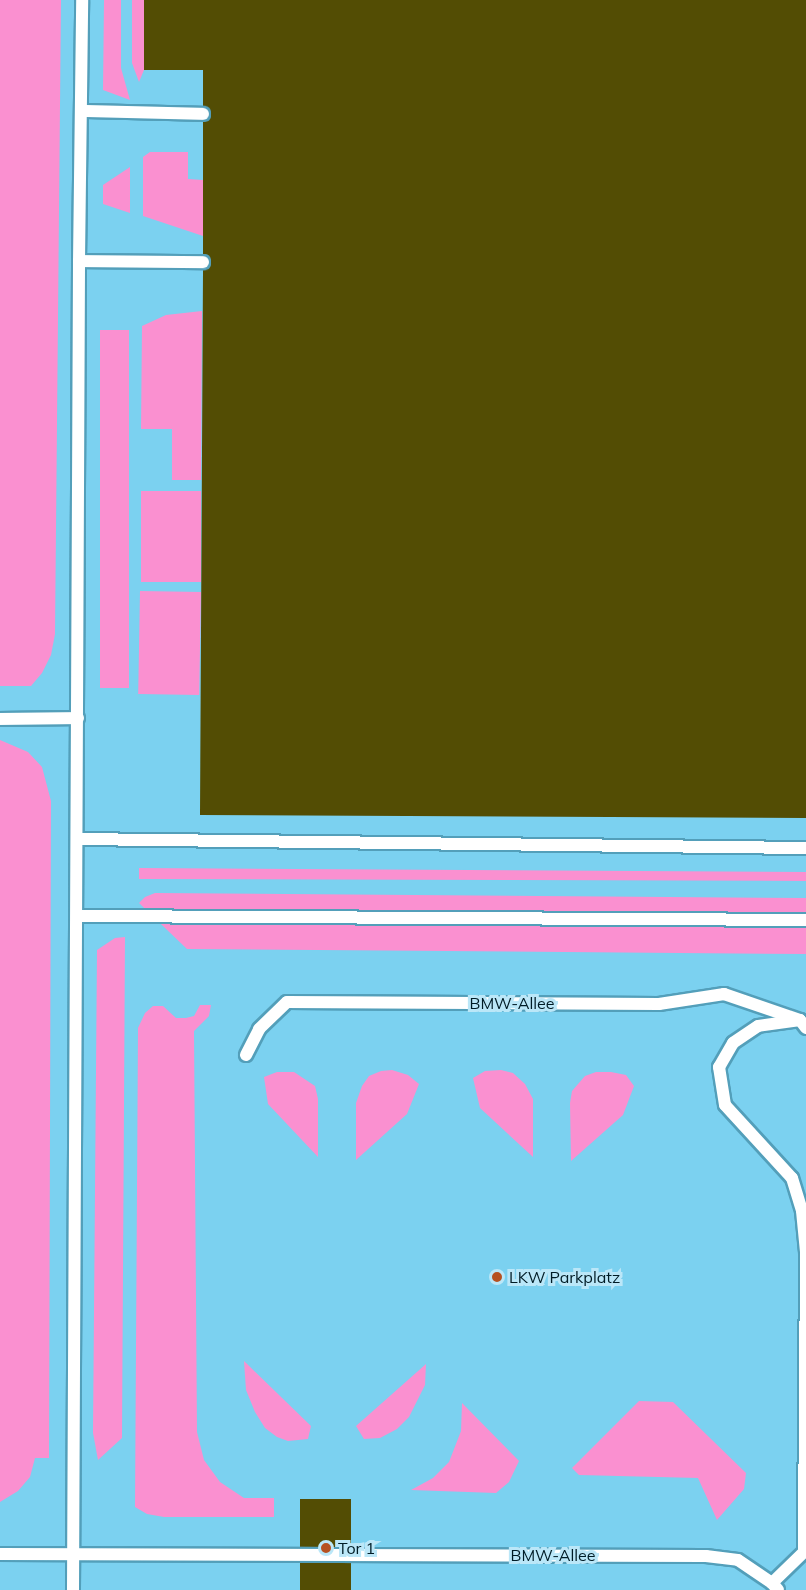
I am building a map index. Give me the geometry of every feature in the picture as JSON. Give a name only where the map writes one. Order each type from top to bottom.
[{"type":"lane","points":[[73,1590],[82,0]]},
{"type":"lane","points":[[82,111],[203,114]]},
{"type":"lane","points":[[79,261],[203,262]]},
{"type":"lane","points":[[0,719],[78,718]]},
{"type":"lane","points":[[77,839],[806,848]]},
{"type":"lane","points":[[77,916],[806,920]]},
{"type":"lane","name":"BMW-Allee","points":[[246,1055],[259,1029],[287,1002],[659,1004],[724,994],[803,1024]]},
{"type":"lane","name":"BMW-Allee","points":[[0,1554],[706,1556],[738,1560],[775,1586],[805,1551],[806,1252],[802,1211],[792,1178],[725,1105],[719,1067],[733,1042],[758,1026],[803,1024]]},
{"type":"shaded area","points":[[0,0],[806,0],[806,1590],[0,1590]]},
{"type":"shaded area","points":[[0,0],[61,0],[55,634],[51,655],[42,673],[31,686],[0,686]]},
{"type":"shaded area","points":[[104,0],[121,0],[121,68],[130,100],[103,90]]},
{"type":"shaded area","points":[[132,0],[144,0],[144,70],[139,82],[132,63]]},
{"type":"shaded area","points":[[150,152],[188,152],[188,179],[203,180],[203,236],[143,216],[143,157]]},
{"type":"shaded area","points":[[130,167],[130,213],[103,204],[103,185]]},
{"type":"shaded area","points":[[202,311],[201,480],[172,480],[172,429],[141,429],[142,326],[166,315]]},
{"type":"shaded area","points":[[100,330],[129,330],[129,688],[100,688]]},
{"type":"shaded area","points":[[141,491],[201,491],[201,582],[141,582]]},
{"type":"shaded area","points":[[140,591],[201,592],[199,695],[138,694]]},
{"type":"shaded area","points":[[0,740],[28,752],[42,767],[51,801],[49,1458],[35,1458],[30,1477],[18,1491],[0,1502]]},
{"type":"shaded area","points":[[139,868],[806,872],[806,881],[139,879]]},
{"type":"shaded area","points":[[155,893],[806,898],[806,954],[187,949],[139,903],[145,897]]},
{"type":"shaded area","points":[[125,937],[122,1438],[98,1460],[93,1433],[97,950],[115,938]]},
{"type":"shaded area","points":[[200,1005],[211,1005],[209,1016],[194,1031],[197,1432],[204,1460],[220,1482],[244,1498],[274,1498],[274,1517],[164,1517],[147,1514],[135,1507],[138,1028],[145,1013],[153,1006],[163,1006],[176,1018],[186,1018],[194,1016]]},
{"type":"shaded area","points":[[392,1070],[408,1075],[419,1084],[407,1114],[356,1160],[356,1103],[362,1086],[369,1076],[381,1071]]},
{"type":"shaded area","points":[[501,1070],[513,1073],[525,1084],[533,1099],[533,1157],[480,1108],[473,1078],[485,1071]]},
{"type":"shaded area","points":[[277,1072],[294,1072],[315,1086],[318,1099],[318,1157],[268,1104],[264,1077]]},
{"type":"shaded area","points":[[596,1072],[626,1075],[634,1086],[623,1115],[571,1161],[570,1103],[572,1091],[585,1076]]},
{"type":"shaded area","points":[[244,1361],[311,1426],[308,1439],[288,1441],[277,1437],[265,1428],[246,1390]]},
{"type":"shaded area","points":[[426,1364],[425,1385],[409,1417],[397,1429],[380,1438],[364,1439],[356,1426]]},
{"type":"shaded area","points":[[639,1401],[673,1402],[746,1473],[744,1489],[717,1520],[698,1478],[579,1475],[572,1468]]},
{"type":"shaded area","points":[[462,1403],[519,1461],[509,1482],[496,1493],[411,1490],[433,1478],[449,1462],[461,1431]]},
{"type":"building","points":[[144,0],[806,0],[806,818],[200,815],[203,270],[210,267],[211,261],[208,255],[203,254],[203,122],[210,119],[211,114],[203,106],[203,70],[144,70]]},
{"type":"building","points":[[300,1499],[351,1499],[351,1547],[300,1547]]},
{"type":"building","points":[[300,1563],[351,1563],[351,1590],[300,1590]]},
{"type":"place","name":"LKW Parkplatz","points":[[497,1277]]},
{"type":"place","name":"Tor 1","points":[[326,1548]]}]
